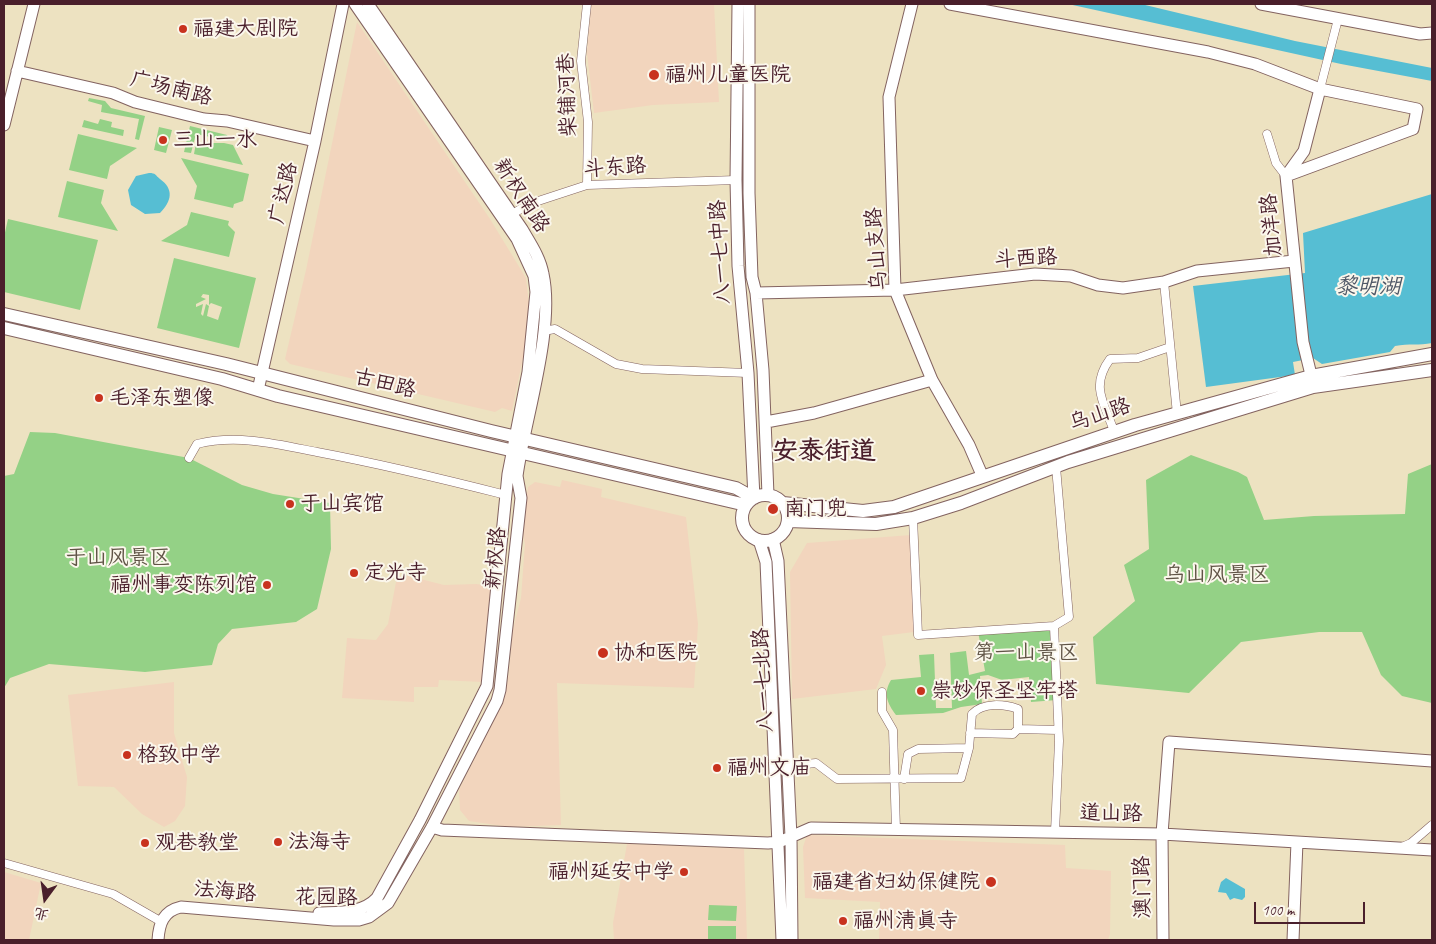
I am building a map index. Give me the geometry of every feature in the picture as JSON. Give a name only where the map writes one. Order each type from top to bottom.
[{"type":"main road","name":"古田路","points":[[4,314],[736,488],[750,501]]},
{"type":"main road","name":"古田路","points":[[4,328],[212,376],[258,390],[516,452],[750,501]]},
{"type":"main road","name":"乌山路","points":[[783,503],[863,511],[894,507],[982,475],[1114,431],[1312,381],[1432,354]]},
{"type":"main road","name":"乌山路","points":[[788,521],[876,524],[913,518],[961,503],[1056,466],[1312,381],[1432,370]]},
{"type":"main road","points":[[768,495],[783,503],[788,521],[783,532],[773,539],[759,540],[752,537],[743,526],[742,519],[750,501],[768,495]]},
{"type":"street","points":[[4,125],[34,4]]},
{"type":"street","name":"广达路","points":[[258,390],[316,141],[343,4]]},
{"type":"street","name":"新权南路","points":[[355,4],[536,253],[543,272],[546,290],[543,330],[519,437]]},
{"type":"street","name":"新权南路","points":[[368,4],[508,216],[528,258],[534,276],[536,292],[519,437]]},
{"type":"street","name":"柴铺河巷","points":[[587,4],[581,61],[588,122],[587,185]]},
{"type":"street","name":"八一七中路","points":[[738,4],[736,180],[738,266],[748,373],[750,501]]},
{"type":"street","name":"八一七中路","points":[[748,4],[749,193],[752,277],[756,293],[766,422],[768,495]]},
{"type":"street","name":"乌山支路","points":[[912,4],[889,97],[895,290],[932,380],[969,445],[982,475]]},
{"type":"street","points":[[950,4],[1208,52],[1260,66],[1320,89],[1417,109],[1413,129],[1286,176],[1276,163],[1267,134]]},
{"type":"street","points":[[1261,4],[1420,34],[1432,33]]},
{"type":"street","name":"加洋路","points":[[1312,381],[1306,359],[1295,275],[1286,176],[1304,151],[1338,20]]},
{"type":"street","name":"广场南路","points":[[17,71],[113,93],[135,102],[178,113],[227,121],[316,141]]},
{"type":"street","name":"斗东路","points":[[508,216],[529,204],[587,185],[736,180]]},
{"type":"street","name":"斗西路","points":[[756,293],[895,290],[1035,274],[1071,276],[1111,287],[1137,287],[1164,282],[1197,271],[1294,261]]},
{"type":"street","points":[[1164,282],[1177,414]]},
{"type":"street","points":[[543,330],[555,329],[616,364],[642,368],[748,373]]},
{"type":"street","points":[[1114,431],[1098,386],[1102,370],[1110,359],[1138,358],[1170,347]]},
{"type":"street","points":[[766,422],[814,413],[932,380]]},
{"type":"street","name":"新权路","points":[[489,677],[506,495],[519,437]]},
{"type":"street","points":[[189,458],[197,444],[218,439],[255,440],[393,466],[506,495]]},
{"type":"street","name":"新权路","points":[[502,681],[521,498],[517,476],[516,452]]},
{"type":"street","points":[[913,518],[918,635],[1054,626],[1069,617],[1056,466]]},
{"type":"street","name":"八一七北路","points":[[773,539],[778,561],[791,837],[792,940]]},
{"type":"street","points":[[759,540],[766,562],[782,940]]},
{"type":"street","points":[[1054,626],[1058,730],[1055,832]]},
{"type":"street","name":"花园路","points":[[274,916],[349,912],[366,906],[377,898],[483,698],[489,677]]},
{"type":"street","name":"花园路","points":[[274,916],[359,920],[376,913],[388,903],[432,827],[497,701],[502,681]]},
{"type":"street","points":[[882,692],[882,711],[893,730],[900,779],[896,830]]},
{"type":"street","points":[[787,766],[816,764],[837,779],[961,778],[969,748],[970,732],[972,714],[978,708],[984,706],[1018,709],[1018,729],[1013,734],[970,732]]},
{"type":"street","points":[[1018,729],[1058,730]]},
{"type":"street","name":"澳门路","points":[[1163,940],[1162,834],[1169,742],[1432,761]]},
{"type":"street","points":[[900,779],[908,754],[918,749],[969,748]]},
{"type":"street","points":[[1400,848],[1411,843],[1432,825]]},
{"type":"street","points":[[432,827],[442,830],[779,842]]},
{"type":"street","name":"道山路","points":[[779,842],[811,828],[1162,834],[1432,850]]},
{"type":"street","points":[[1293,940],[1297,842]]},
{"type":"street","points":[[4,862],[113,894],[160,921],[158,940]]},
{"type":"street","name":"法海路","points":[[160,921],[172,910],[190,908],[274,916]]},
{"type":"shaded area","name":"福州儿童医院","points":[[591,4],[714,4],[719,102],[653,105],[594,113],[587,54]]},
{"type":"shaded area","points":[[357,22],[490,219],[526,278],[530,312],[529,328],[512,411],[502,408],[495,412],[290,364],[285,359],[306,270]]},
{"type":"shaded area","name":"协和医院","points":[[562,480],[602,489],[601,497],[686,517],[698,624],[694,688],[557,683],[561,825],[510,827],[469,821],[460,810],[459,790],[504,699],[509,674],[512,633],[521,598],[525,544],[522,530],[528,487],[535,482],[560,487]]},
{"type":"shaded area","points":[[911,535],[914,632],[882,636],[886,665],[876,689],[792,699],[790,572],[807,543]]},
{"type":"shaded area","points":[[405,575],[444,585],[476,584],[491,586],[483,682],[439,680],[438,687],[414,687],[414,702],[342,698],[347,638],[376,640],[388,624],[397,577]]},
{"type":"shaded area","name":"格致中学","points":[[174,682],[174,733],[187,777],[185,806],[175,821],[164,827],[142,814],[114,787],[78,786],[68,695]]},
{"type":"shaded area","name":"福建省妇幼保健院","points":[[807,835],[1065,845],[1066,868],[1111,871],[1110,934],[1108,940],[879,940],[880,902],[805,898],[803,847]]},
{"type":"shaded area","name":"福州延安中学","points":[[627,844],[744,849],[747,940],[614,940],[613,923]]},
{"type":"shaded area","points":[[4,872],[41,883],[29,940],[4,940]]},
{"type":"green space","points":[[89,98],[105,101],[111,108],[145,116],[139,140],[135,139],[139,119],[101,112],[102,105],[88,101]]},
{"type":"green space","points":[[100,119],[112,122],[111,127],[124,130],[123,136],[82,127],[84,120],[98,124]]},
{"type":"green space","points":[[190,126],[227,135],[230,141],[196,134],[191,153],[184,152]]},
{"type":"green space","points":[[159,127],[172,130],[166,153],[154,150]]},
{"type":"green space","points":[[78,134],[137,148],[110,166],[107,179],[69,170]]},
{"type":"green space","points":[[196,143],[224,143],[233,145],[243,165],[194,154]]},
{"type":"green space","points":[[181,158],[249,174],[243,201],[234,204],[233,208],[194,199],[197,186]]},
{"type":"green space","points":[[67,181],[104,190],[101,203],[118,231],[58,217]]},
{"type":"green space","points":[[191,212],[229,221],[228,225],[235,232],[229,257],[161,241],[187,225]]},
{"type":"green space","points":[[8,219],[98,240],[80,310],[4,292],[4,237]]},
{"type":"green space","points":[[174,258],[256,278],[239,348],[157,328]],"holes":[[[203,294],[209,295],[209,305],[211,303],[222,307],[218,320],[207,316],[209,306],[206,304],[203,316],[201,314],[203,304],[196,307],[196,304],[206,299],[201,297]]]},
{"type":"green space","name":"于山风景区","points":[[30,432],[55,433],[189,458],[242,485],[273,494],[330,503],[331,549],[317,609],[296,622],[232,629],[218,644],[212,665],[145,672],[49,664],[10,678],[4,688],[4,476],[14,474]]},
{"type":"green space","name":"乌山风景区","points":[[1191,455],[1247,477],[1264,520],[1314,516],[1405,514],[1408,474],[1432,464],[1432,703],[1402,696],[1381,675],[1362,632],[1319,632],[1241,642],[1189,693],[1096,684],[1093,637],[1135,601],[1124,565],[1149,549],[1146,480]]},
{"type":"green space","name":"第一山景区","points":[[1054,626],[1057,700],[1031,702],[1029,677],[1002,680],[988,675],[980,676],[982,704],[961,707],[943,713],[896,715],[890,706],[887,698],[887,689],[891,680],[921,677],[919,655],[934,654],[936,708],[952,708],[950,653],[966,651],[969,675],[985,671],[978,631]]},
{"type":"green space","points":[[709,905],[737,906],[736,921],[708,920]]},
{"type":"green space","points":[[708,926],[736,926],[736,940],[708,940]]},
{"type":"water","points":[[1068,4],[1141,4],[1295,41],[1432,68],[1432,81],[1341,64]]},
{"type":"water","points":[[149,173],[155,174],[168,187],[169,200],[160,213],[145,214],[131,205],[128,190],[136,176]]},
{"type":"water","name":"黎明湖","points":[[1432,194],[1432,343],[1395,346],[1390,352],[1322,364],[1313,358],[1293,362],[1295,375],[1206,387],[1193,286],[1305,273],[1303,233]]},
{"type":"water","points":[[1226,878],[1245,889],[1245,897],[1242,900],[1234,898],[1230,900],[1226,893],[1218,892],[1221,882]]},
{"type":"place","name":"福建大剧院","points":[[183,29]]},
{"type":"place","name":"福州儿童医院","points":[[654,75]]},
{"type":"place","name":"三山一水","points":[[163,140]]},
{"type":"place","name":"毛泽东塑像","points":[[99,398]]},
{"type":"place","name":"于山宾馆","points":[[290,504]]},
{"type":"place","name":"南门兜","points":[[773,509]]},
{"type":"place","name":"定光寺","points":[[354,573]]},
{"type":"place","name":"福州事变陈列馆","points":[[267,585]]},
{"type":"place","name":"协和医院","points":[[603,653]]},
{"type":"place","name":"崇妙保圣坚牢塔","points":[[921,691]]},
{"type":"place","name":"格致中学","points":[[127,755]]},
{"type":"place","name":"福州文庙","points":[[717,768]]},
{"type":"place","name":"法海寺","points":[[278,842]]},
{"type":"place","name":"观巷教堂","points":[[145,843]]},
{"type":"place","name":"福州延安中学","points":[[684,872]]},
{"type":"place","name":"福建省妇幼保健院","points":[[991,882]]},
{"type":"place","name":"福州清真寺","points":[[843,921]]},
{"type":"district","name":"安泰街道","points":[[824,452]]}]
